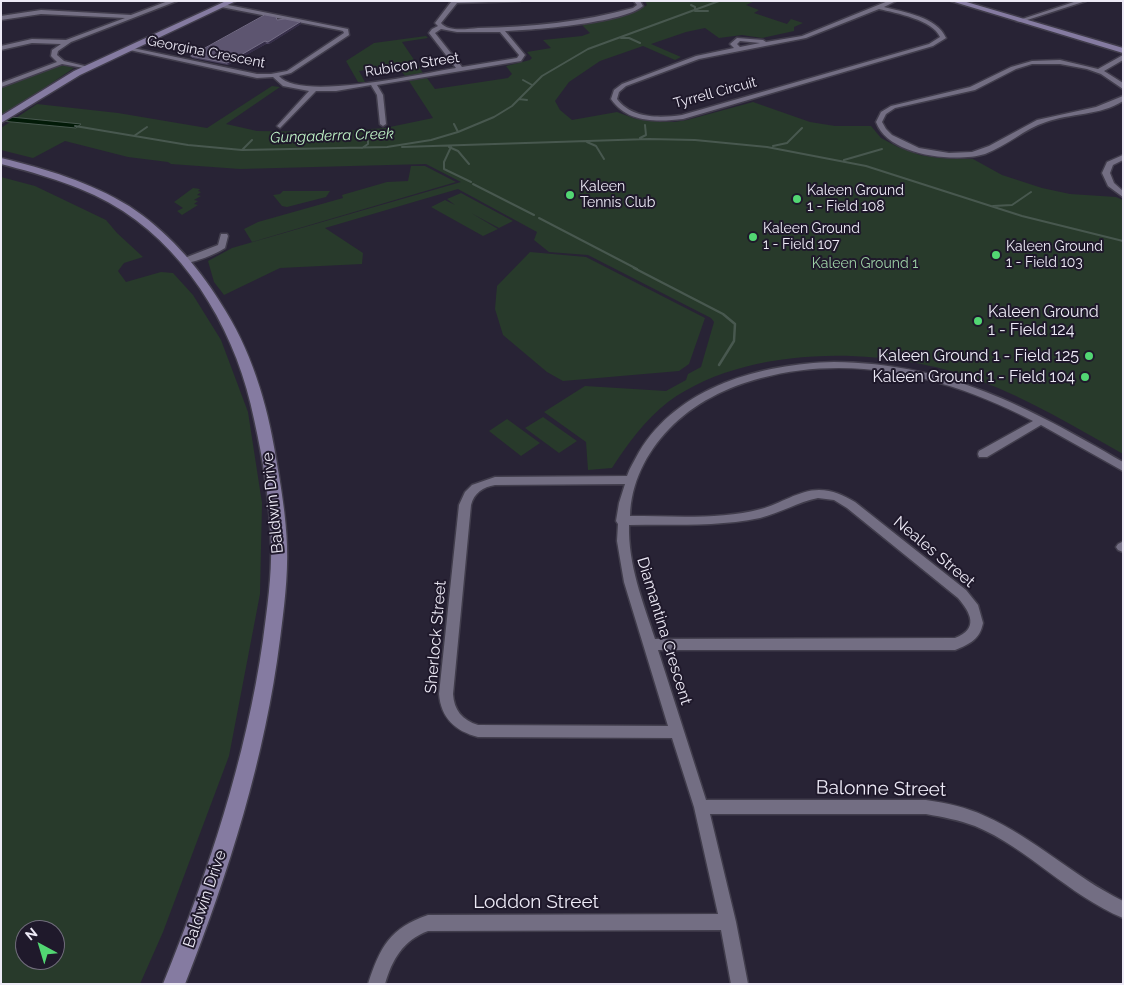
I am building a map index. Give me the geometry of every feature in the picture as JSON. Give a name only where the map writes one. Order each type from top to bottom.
[{"type":"main road","points":[[1,125],[38,97],[87,68],[233,1]]},
{"type":"main road","points":[[954,1],[1123,51]]},
{"type":"main road","points":[[1,120],[18,111]]},
{"type":"main road","name":"Baldwin Drive","points":[[4,162],[45,172],[80,185],[114,202],[143,221],[185,261],[239,346],[253,387],[268,455],[279,552],[272,635],[264,685],[238,800],[191,942],[174,984]]},
{"type":"street","points":[[87,68],[62,62],[55,58],[54,54],[57,48],[65,42],[174,1]]},
{"type":"street","points":[[442,28],[438,23],[453,1],[517,1]]},
{"type":"street","points":[[459,68],[432,33],[435,29],[502,30],[551,26],[596,19],[637,8],[640,5],[637,1]]},
{"type":"street","name":"Tyrrell Circuit","points":[[879,7],[932,24],[940,30],[942,38],[931,45],[683,116],[665,118],[641,116],[622,109],[615,101],[616,91],[628,83],[693,58],[804,37],[893,1]]},
{"type":"street","points":[[1019,21],[1083,1]]},
{"type":"street","name":"Georgina Crescent","points":[[128,49],[257,76],[275,76],[292,71],[344,38],[347,32],[340,28],[223,6]]},
{"type":"street","points":[[1,18],[41,12],[135,17]]},
{"type":"street","name":"Rubicon Street","points":[[275,76],[282,83],[314,89],[336,89],[444,73],[459,68],[474,68],[513,62],[521,58],[521,54],[504,35],[502,30]]},
{"type":"street","points":[[1,48],[38,40],[65,42]]},
{"type":"street","points":[[1099,71],[1123,57]]},
{"type":"street","points":[[1,85],[62,62]]},
{"type":"street","points":[[1123,87],[1113,78],[1099,71],[1075,65],[1056,62],[1024,64],[970,90],[893,107],[881,116],[880,125],[890,137],[913,148],[942,154],[971,154],[992,148],[1042,121],[1112,104],[1123,98]]},
{"type":"street","points":[[373,84],[380,96],[383,124]]},
{"type":"street","points":[[280,126],[314,89]]},
{"type":"street","points":[[1123,157],[1110,164],[1106,174],[1110,184],[1123,195]]},
{"type":"street","points":[[185,261],[216,250],[222,246],[224,236]]},
{"type":"street","name":"Diamantina Crescent","points":[[740,984],[728,922],[701,807],[626,566],[622,521],[630,480],[641,456],[652,439],[686,407],[710,393],[737,381],[765,373],[796,368],[827,365],[860,366],[926,375],[993,397],[1042,420],[1123,466]]},
{"type":"street","points":[[984,454],[1042,420]]},
{"type":"street","name":"Sherlock Street","points":[[630,480],[495,480],[479,486],[470,492],[465,505],[446,694],[447,705],[452,716],[461,724],[478,731],[678,732]]},
{"type":"street","name":"Neales Street","points":[[622,521],[730,519],[769,511],[813,494],[836,496],[851,505],[962,594],[971,604],[977,619],[976,630],[970,638],[955,644],[650,645]]},
{"type":"street","name":"Balonne Street","points":[[701,807],[926,807],[953,810],[994,826],[1085,889],[1123,910]]},
{"type":"street","name":"Loddon Street","points":[[376,984],[386,956],[397,940],[411,929],[428,923],[728,922]]},
{"type":"green space","name":"Kaleen Ground 1","points":[[645,1],[755,1],[746,5],[759,10],[754,13],[787,24],[791,19],[803,23],[794,27],[794,31],[762,38],[742,35],[719,38],[705,28],[686,32],[651,44],[681,57],[675,60],[643,46],[600,61],[569,82],[555,101],[560,110],[572,120],[617,112],[636,119],[674,122],[753,102],[810,122],[835,126],[871,126],[881,138],[920,155],[939,158],[973,159],[1002,175],[1042,188],[1070,194],[1116,197],[1123,200],[1123,454],[1034,405],[978,380],[942,369],[903,361],[861,356],[819,356],[778,360],[738,369],[701,383],[668,402],[652,416],[612,468],[588,470],[586,442],[544,412],[585,386],[666,391],[686,380],[688,374],[701,367],[714,322],[711,318],[588,255],[549,252],[534,240],[537,232],[458,189],[325,228],[363,253],[362,264],[280,268],[224,295],[214,282],[208,261],[232,248],[461,182],[426,164],[240,169],[171,164],[128,157],[65,141],[33,158],[1,150],[1,128],[37,104],[118,113],[207,128],[272,86],[280,87],[226,124],[257,131],[328,132],[385,128],[433,118],[409,81],[427,78],[435,89],[508,78],[512,74],[506,66],[530,60],[532,58],[527,52],[551,48],[543,40],[582,36],[590,33],[582,25],[635,12],[647,5]]},
{"type":"green space","points":[[426,36],[428,38],[402,42],[423,73],[405,76],[397,65],[359,71],[365,82],[358,82],[346,61],[374,43]]},
{"type":"green space","points":[[57,66],[74,68],[1,117],[1,87]]},
{"type":"green space","points":[[411,166],[425,166],[456,182],[252,242],[244,229],[258,222],[343,198],[342,195],[387,182],[408,181]]},
{"type":"green space","points":[[1,177],[35,186],[106,220],[143,257],[124,263],[118,271],[126,282],[161,272],[173,273],[193,295],[221,340],[248,412],[262,503],[260,594],[229,756],[163,932],[140,984],[1,984]]},
{"type":"green space","points":[[193,188],[200,189],[198,191],[201,192],[197,195],[201,196],[194,200],[198,201],[194,204],[198,205],[182,215],[177,211],[183,208],[174,202]]},
{"type":"green space","points":[[283,191],[330,191],[326,197],[287,207],[282,206],[273,195],[280,194]]},
{"type":"green space","points":[[461,193],[513,221],[499,228],[471,213],[498,229],[483,236],[431,207],[445,200],[455,205],[447,199]]},
{"type":"green space","points":[[530,252],[586,257],[705,318],[689,364],[679,371],[563,381],[547,372],[503,335],[495,309],[497,286]]},
{"type":"green space","points":[[543,417],[577,441],[559,453],[525,428]]},
{"type":"green space","points":[[507,419],[540,443],[521,456],[489,431]]},
{"type":"shaded area","points":[[1,116],[81,124],[76,128],[1,121]]},
{"type":"building","points":[[265,15],[276,17],[277,20],[285,19],[300,22],[268,42],[265,41],[227,63],[191,56]]},
{"type":"waterway","name":"Gungaderra Creek","points":[[695,10],[719,1]]},
{"type":"waterway","name":"Gungaderra Creek","points":[[691,5],[695,7],[695,10]]},
{"type":"waterway","name":"Gungaderra Creek","points":[[519,99],[542,76],[588,49],[695,10]]},
{"type":"waterway","name":"Gungaderra Creek","points":[[695,10],[708,11]]},
{"type":"waterway","points":[[621,38],[629,38],[640,43]]},
{"type":"waterway","points":[[523,80],[532,85]]},
{"type":"waterway","name":"Gungaderra Creek","points":[[458,132],[494,117],[512,106],[519,99]]},
{"type":"waterway","name":"Gungaderra Creek","points":[[519,99],[527,100]]},
{"type":"waterway","points":[[454,124],[458,132]]},
{"type":"waterway","points":[[640,138],[646,135],[645,125]]},
{"type":"waterway","name":"Gungaderra Creek","points":[[75,126],[134,136]]},
{"type":"waterway","points":[[134,136],[147,127]]},
{"type":"waterway","points":[[773,146],[787,143],[802,128]]},
{"type":"waterway","name":"Gungaderra Creek","points":[[363,148],[387,147],[431,140],[458,132]]},
{"type":"waterway","name":"Gungaderra Creek","points":[[134,136],[188,145],[242,150]]},
{"type":"waterway","points":[[402,147],[649,139],[695,140],[767,147],[866,166],[1022,216],[1123,241]]},
{"type":"waterway","points":[[242,150],[252,140]]},
{"type":"waterway","name":"Gungaderra Creek","points":[[363,148],[368,144],[368,141]]},
{"type":"waterway","points":[[587,142],[596,146],[604,159]]},
{"type":"waterway","name":"Gungaderra Creek","points":[[242,150],[363,148]]},
{"type":"waterway","points":[[451,148],[458,151],[469,164]]},
{"type":"waterway","points":[[451,148],[444,162],[444,169],[471,182]]},
{"type":"waterway","points":[[844,160],[882,149]]},
{"type":"waterway","points":[[473,184],[534,215]]},
{"type":"waterway","points":[[993,206],[1012,205],[1031,192]]},
{"type":"waterway","points":[[539,218],[637,269]]},
{"type":"waterway","points":[[634,268],[723,314],[735,324],[734,341],[719,365]]},
{"type":"place","name":"Kaleen Tennis Club","points":[[570,195]]},
{"type":"place","name":"Kaleen Ground 1 - Field 108","points":[[797,199]]},
{"type":"place","name":"Kaleen Ground 1 - Field 107","points":[[753,237]]},
{"type":"place","name":"Kaleen Ground 1 - Field 103","points":[[996,255]]},
{"type":"place","name":"Kaleen Ground 1 - Field 124","points":[[978,321]]},
{"type":"place","name":"Kaleen Ground 1 - Field 125","points":[[1089,356]]},
{"type":"place","name":"Kaleen Ground 1 - Field 104","points":[[1085,377]]}]
